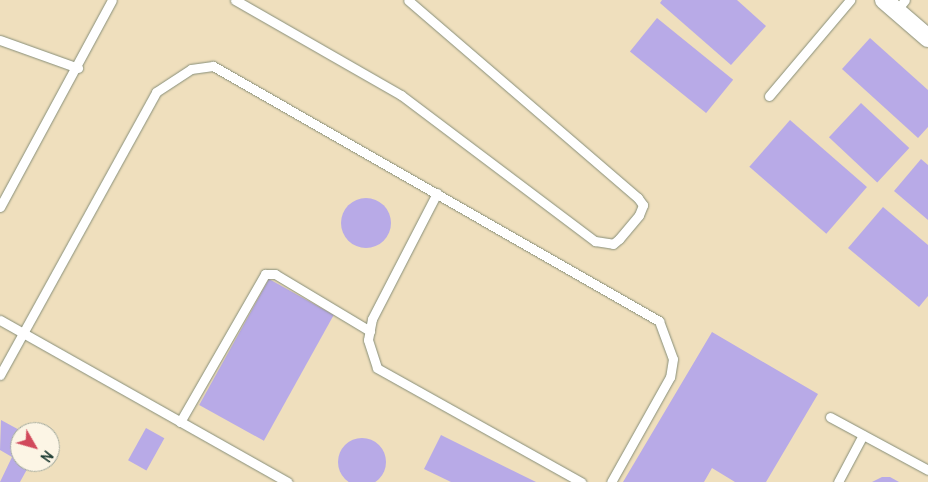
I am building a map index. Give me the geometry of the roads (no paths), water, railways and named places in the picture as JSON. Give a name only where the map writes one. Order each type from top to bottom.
[{"type":"street","points":[[895,4],[928,38]]},
{"type":"lane","points":[[0,207],[78,68],[112,0]]},
{"type":"lane","points":[[235,0],[401,95],[456,132],[595,241],[613,244],[619,239],[639,215],[643,204],[638,198],[408,0]]},
{"type":"lane","points":[[769,96],[850,0]]},
{"type":"lane","points":[[0,40],[78,68]]},
{"type":"lane","points":[[0,375],[156,92],[191,69],[213,66],[659,321],[673,359],[670,377],[611,482]]},
{"type":"lane","points":[[437,193],[370,331],[368,340],[377,368],[581,482]]},
{"type":"lane","points":[[180,422],[265,274],[275,274],[370,331]]},
{"type":"lane","points":[[0,320],[287,482]]},
{"type":"lane","points":[[830,417],[928,470]]},
{"type":"lane","points":[[838,482],[863,435]]}]
